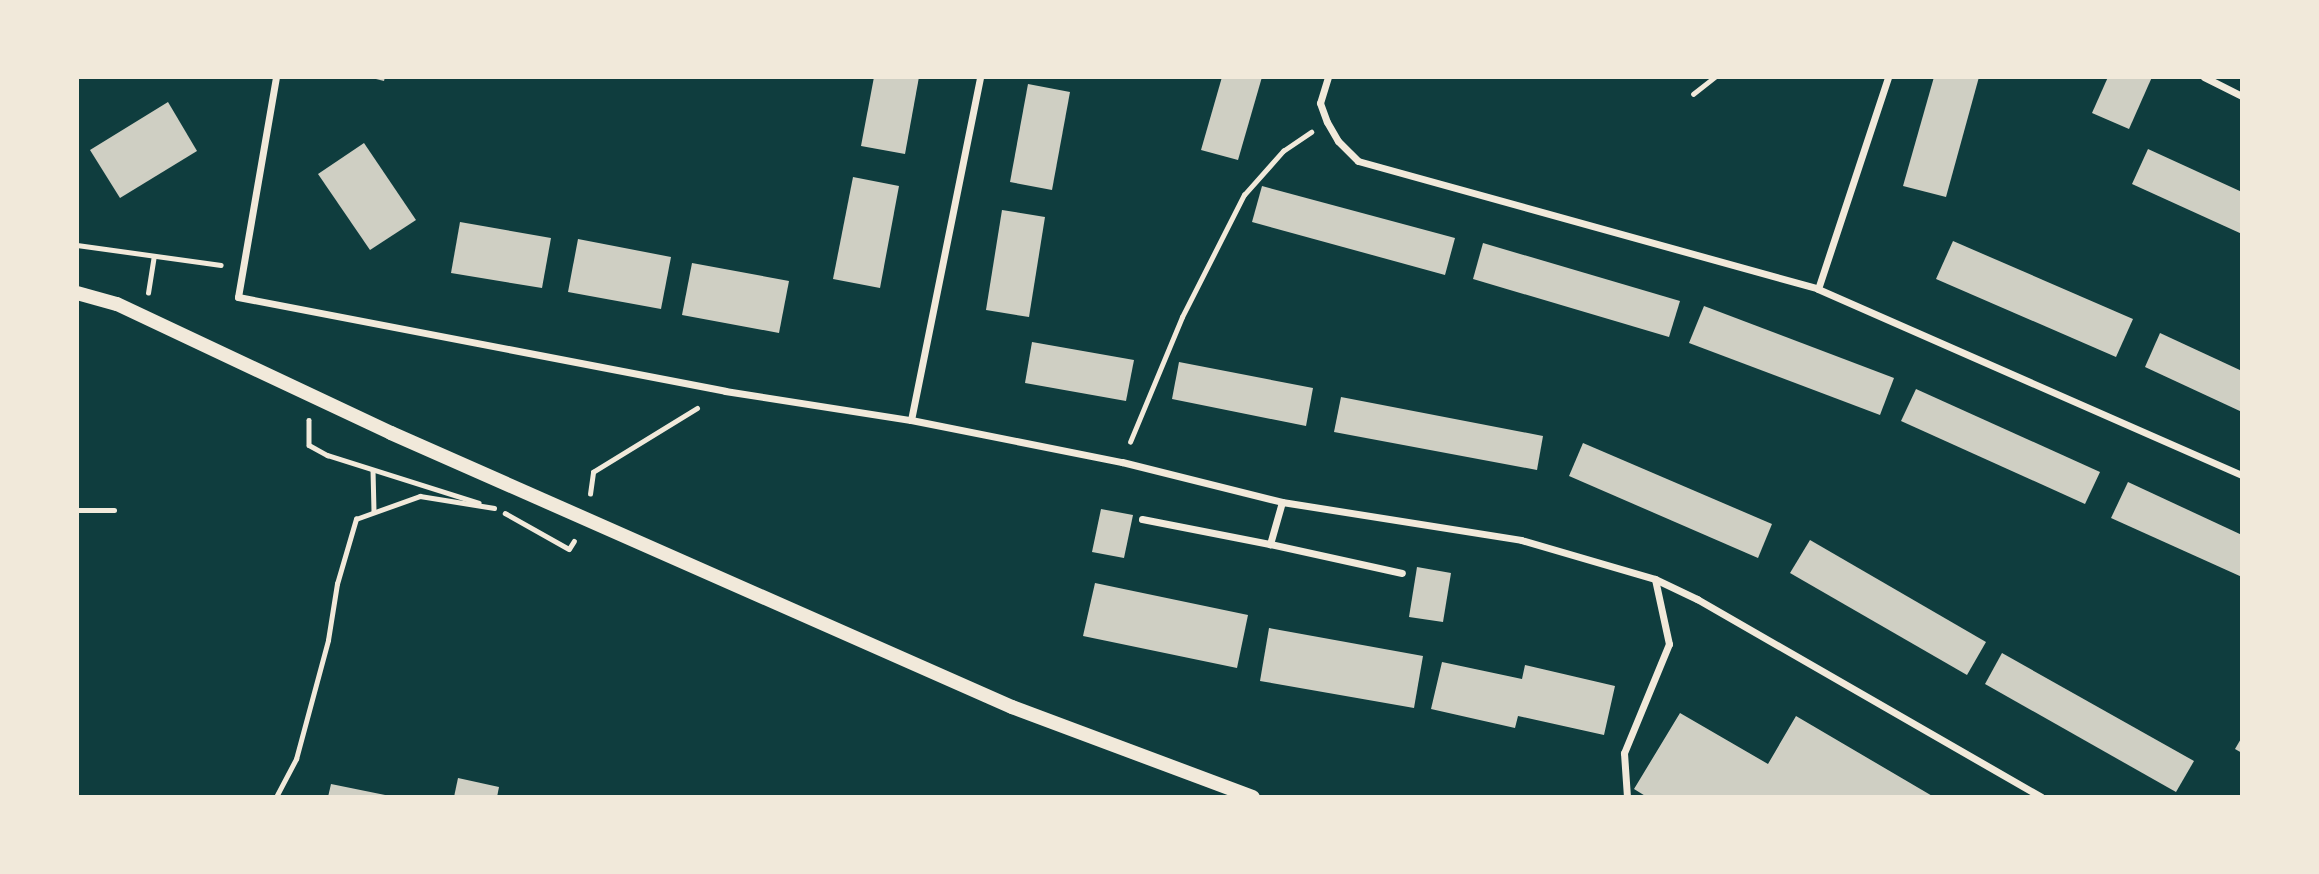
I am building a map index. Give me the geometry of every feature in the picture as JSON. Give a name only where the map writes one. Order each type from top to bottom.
[{"type":"main road","points":[[77,293],[117,304],[696,569],[1012,707],[1253,797]]},
{"type":"street","points":[[276,77],[238,297],[725,391],[911,420],[1122,462],[1282,502],[1521,540],[1655,579],[1697,599],[2041,797]]},
{"type":"street","points":[[911,420],[980,77]]},
{"type":"street","points":[[1328,77],[1320,103],[1338,141],[1358,161],[1818,289],[2242,475]]},
{"type":"street","points":[[1818,289],[1888,77]]},
{"type":"street","points":[[2204,77],[2242,96]]},
{"type":"street","points":[[1270,544],[1282,502]]},
{"type":"street","points":[[1142,519],[1402,573]]},
{"type":"street","points":[[1626,797],[1624,753],[1668,644],[1655,579]]},
{"type":"lane","points":[[77,510],[114,510]]},
{"type":"path","points":[[1693,94],[1715,77]]},
{"type":"path","points":[[1122,462],[1182,317],[1244,195],[1283,150],[1327,122]]},
{"type":"path","points":[[77,245],[243,268]]},
{"type":"path","points":[[144,316],[154,256]]},
{"type":"path","points":[[309,394],[309,445],[327,455],[497,509],[569,549],[587,518],[593,472],[725,391]]},
{"type":"path","points":[[373,470],[374,512]]},
{"type":"path","points":[[275,797],[296,759],[328,640],[337,584],[356,519],[420,496],[497,509]]},
{"type":"building","points":[[368,77],[385,77],[384,81]]},
{"type":"building","points":[[874,77],[919,77],[905,154],[861,146]]},
{"type":"building","points":[[1222,77],[1262,77],[1238,160],[1201,150]]},
{"type":"building","points":[[1934,77],[1979,77],[1946,197],[1903,186]]},
{"type":"building","points":[[2108,77],[2152,77],[2129,129],[2092,113]]},
{"type":"building","points":[[1028,84],[1070,92],[1052,190],[1010,182]]},
{"type":"building","points":[[168,102],[197,151],[120,198],[90,150]]},
{"type":"building","points":[[364,143],[416,220],[370,250],[318,174]]},
{"type":"building","points":[[2148,149],[2242,192],[2242,234],[2132,184]]},
{"type":"building","points":[[853,177],[899,186],[880,288],[833,279]]},
{"type":"building","points":[[1262,186],[1455,238],[1445,275],[1252,222]]},
{"type":"building","points":[[1002,210],[1045,217],[1029,317],[986,310]]},
{"type":"building","points":[[460,222],[551,238],[542,288],[451,273]]},
{"type":"building","points":[[578,239],[671,257],[661,309],[568,292]]},
{"type":"building","points":[[1953,241],[2133,319],[2116,357],[1936,279]]},
{"type":"building","points":[[1483,243],[1680,301],[1669,337],[1473,279]]},
{"type":"building","points":[[692,263],[789,281],[779,333],[682,315]]},
{"type":"building","points":[[1704,306],[1894,378],[1880,415],[1689,343]]},
{"type":"building","points":[[2160,333],[2242,371],[2242,412],[2145,367]]},
{"type":"building","points":[[1032,342],[1134,360],[1126,401],[1025,383]]},
{"type":"building","points":[[1179,362],[1313,388],[1306,426],[1172,399]]},
{"type":"building","points":[[1916,389],[2100,472],[2085,504],[1901,421]]},
{"type":"building","points":[[1341,397],[1543,436],[1537,470],[1334,432]]},
{"type":"building","points":[[1583,443],[1772,524],[1758,558],[1569,476]]},
{"type":"building","points":[[2128,482],[2242,535],[2242,577],[2111,518]]},
{"type":"building","points":[[1101,509],[1133,515],[1124,558],[1092,552]]},
{"type":"building","points":[[1810,540],[1986,642],[1967,675],[1790,573]]},
{"type":"building","points":[[1417,567],[1451,573],[1443,622],[1409,617]]},
{"type":"building","points":[[1095,583],[1248,615],[1237,668],[1083,636]]},
{"type":"building","points":[[1269,628],[1423,656],[1414,708],[1260,681]]},
{"type":"building","points":[[2002,653],[2194,761],[2176,792],[1985,684]]},
{"type":"building","points":[[1442,662],[1522,679],[1525,665],[1615,686],[1604,735],[1518,716],[1515,728],[1431,709]]},
{"type":"building","points":[[1680,713],[1768,764],[1796,716],[1934,797],[1647,797],[1634,789]]},
{"type":"building","points":[[2242,737],[2242,753],[2235,749]]},
{"type":"building","points":[[458,778],[499,787],[497,797],[454,797]]},
{"type":"building","points":[[331,784],[390,796],[390,797],[328,797]]}]
